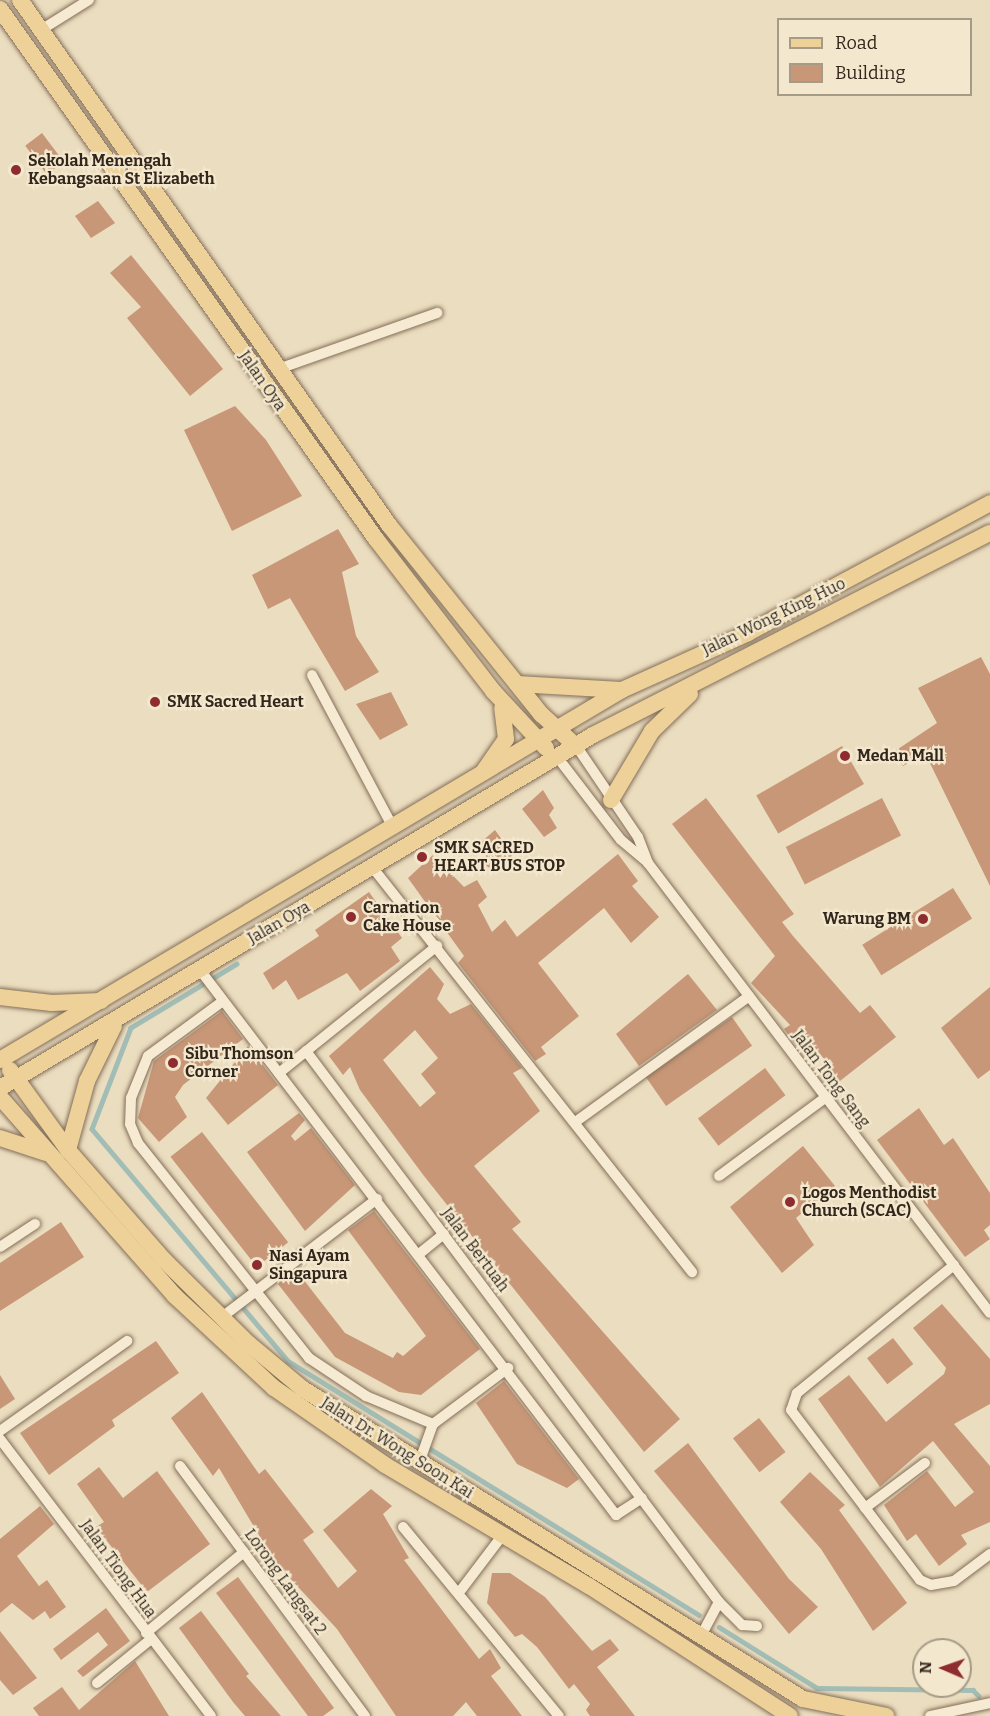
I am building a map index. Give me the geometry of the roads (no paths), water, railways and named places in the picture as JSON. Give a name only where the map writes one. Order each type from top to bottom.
[{"type":"main road","name":"Jalan Oya","points":[[0,1088],[203,974],[373,867],[577,747],[517,684],[389,525],[278,369],[44,28],[20,0]]},
{"type":"main road","name":"Jalan Oya","points":[[0,9],[257,376],[493,691],[538,743],[558,758]]},
{"type":"main road","name":"Jalan Wong King Huo","points":[[558,729],[622,690],[748,633],[990,503]]},
{"type":"main road","name":"Jalan Wong King Huo","points":[[577,747],[990,533]]},
{"type":"main road","points":[[611,800],[652,731],[706,680]]},
{"type":"main road","points":[[517,684],[622,690]]},
{"type":"main road","points":[[479,778],[508,732],[493,691]]},
{"type":"main road","name":"Jalan Oya","points":[[1,1059],[105,1001],[558,729]]},
{"type":"main road","points":[[0,997],[52,1004],[105,1001]]},
{"type":"main road","points":[[68,1150],[87,1081],[118,1021]]},
{"type":"main road","name":"Jalan Dr. Wong Soon Kai","points":[[1,1059],[68,1150],[303,1389],[421,1457],[804,1699],[886,1716]]},
{"type":"main road","name":"Jalan Dr. Wong Soon Kai","points":[[0,1097],[46,1153],[176,1296],[274,1388],[502,1536],[790,1716]]},
{"type":"main road","points":[[0,1138],[46,1153]]},
{"type":"street","points":[[44,28],[90,0]]},
{"type":"street","points":[[278,369],[437,313]]},
{"type":"street","points":[[312,675],[394,829]]},
{"type":"street","name":"Jalan Tong Sang","points":[[577,747],[646,852],[648,863]]},
{"type":"street","name":"Jalan Tong Sang","points":[[558,758],[621,840],[648,863],[990,1312]]},
{"type":"street","points":[[373,867],[578,1120],[692,1272]]},
{"type":"street","points":[[279,1073],[437,946]]},
{"type":"street","points":[[203,974],[508,1368],[616,1515],[642,1498]]},
{"type":"street","points":[[578,1120],[748,996]]},
{"type":"street","points":[[223,1001],[148,1056],[131,1098],[130,1124],[155,1166],[252,1294],[309,1358],[366,1396],[432,1428]]},
{"type":"street","name":"Jalan Bertuah","points":[[306,1051],[719,1602],[742,1625],[757,1626]]},
{"type":"street","points":[[719,1176],[826,1098]]},
{"type":"street","points":[[229,1312],[377,1199]]},
{"type":"street","points":[[0,1247],[35,1224]]},
{"type":"street","points":[[419,1254],[444,1234]]},
{"type":"street","points":[[954,1265],[793,1397],[794,1416],[920,1580],[931,1585],[954,1581],[990,1554]]},
{"type":"street","points":[[0,1431],[127,1341]]},
{"type":"street","points":[[421,1457],[432,1428],[508,1368]]},
{"type":"street","name":"Jalan Tiong Hua","points":[[0,1439],[211,1716]]},
{"type":"street","points":[[865,1508],[925,1463]]},
{"type":"street","name":"Lorong Langsat 2","points":[[180,1466],[365,1716]]},
{"type":"street","points":[[403,1527],[460,1590],[559,1716]]},
{"type":"street","points":[[460,1590],[502,1536]]},
{"type":"street","points":[[97,1683],[244,1552]]},
{"type":"street","points":[[702,1634],[719,1602]]},
{"type":"street","points":[[930,1716],[990,1703]]},
{"type":"waterway","points":[[237,964],[131,1028],[92,1129],[288,1361],[699,1615]]},
{"type":"waterway","points":[[719,1627],[817,1688],[973,1690],[979,1696]]},
{"type":"place","name":"Sekolah Menengah Kebangsaan St Elizabeth","points":[[16,170]]},
{"type":"place","name":"SMK Sacred Heart","points":[[155,702]]},
{"type":"place","name":"Medan Mall","points":[[845,756]]},
{"type":"place","name":"SMK SACRED HEART BUS STOP","points":[[422,857]]},
{"type":"place","name":"Carnation Cake House","points":[[351,917]]},
{"type":"place","name":"Warung BM","points":[[923,919]]},
{"type":"place","name":"Sibu Thomson Corner","points":[[173,1063]]},
{"type":"place","name":"Logos Menthodist Church (SCAC)","points":[[790,1202]]},
{"type":"place","name":"Nasi Ayam Singapura","points":[[257,1265]]}]
